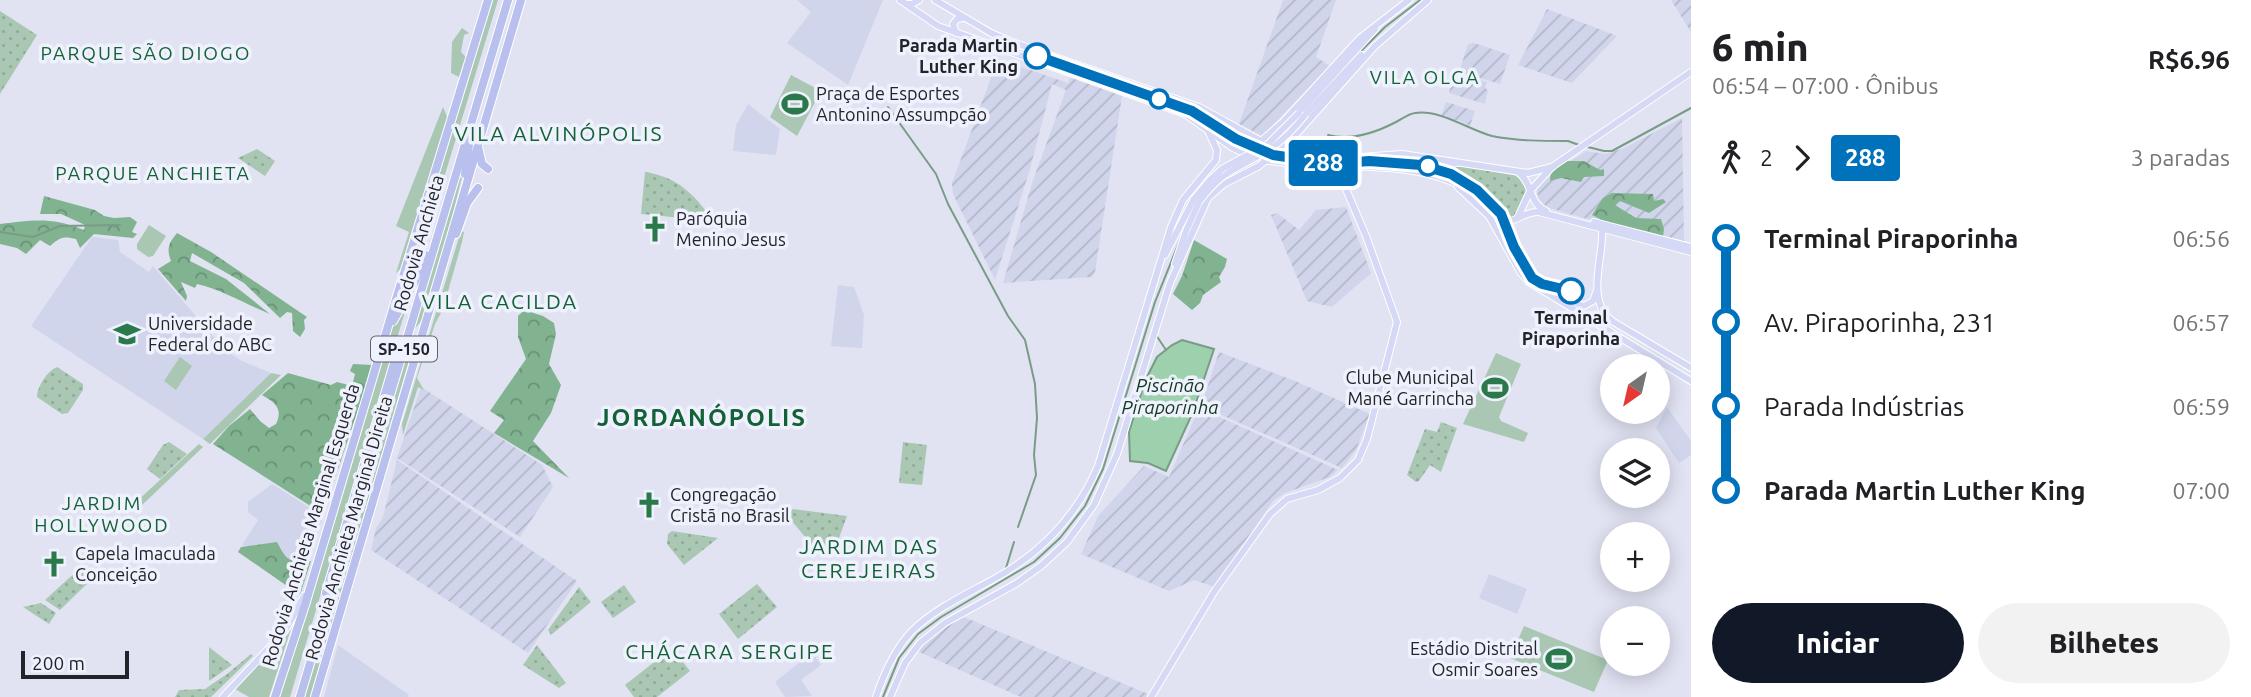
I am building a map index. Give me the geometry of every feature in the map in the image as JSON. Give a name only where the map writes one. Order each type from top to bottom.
[{"type":"highway","name":"Rodovia Anchieta Marginal Esquerda","points":[[275,697],[488,0]]},
{"type":"highway","name":"Rodovia Anchieta","points":[[298,697],[502,0]]},
{"type":"highway","name":"Rodovia Anchieta","points":[[298,697],[508,0]]},
{"type":"highway","name":"SP-150","points":[[449,245],[522,0]]},
{"type":"highway","points":[[462,197],[472,122]]},
{"type":"highway","points":[[478,145],[482,163],[488,169]]},
{"type":"highway","points":[[449,245],[463,229],[467,203],[478,188]]},
{"type":"highway","name":"Rodovia Anchieta Marginal Direita","points":[[315,697],[449,245]]},
{"type":"highway","points":[[384,339],[415,282],[426,255]]},
{"type":"main road","points":[[902,2],[912,4],[919,0]]},
{"type":"main road","points":[[935,0],[1012,42],[1199,107],[1279,150],[1333,159],[1402,154],[1535,173],[1552,167],[1691,72]]},
{"type":"main road","points":[[1261,141],[1283,122],[1360,38],[1409,0]]},
{"type":"main road","points":[[1170,283],[1204,204],[1224,184],[1266,161],[1294,137],[1375,46],[1427,0]]},
{"type":"main road","points":[[902,2],[928,21],[956,33],[1178,111],[1241,152],[1266,161],[1337,168],[1418,171],[1441,177],[1478,196],[1502,222],[1508,223],[1535,212],[1691,247]]},
{"type":"main road","points":[[890,697],[905,663],[925,639],[952,619],[1032,573],[1056,553],[1078,529],[1109,476],[1195,208],[1213,183],[1287,136],[1389,15]]},
{"type":"main road","points":[[956,33],[953,24],[958,18],[975,24]]},
{"type":"main road","points":[[876,697],[894,654],[917,627],[1041,548],[1078,504],[1098,466],[1139,325],[1160,266],[1188,209],[1209,180],[1227,166],[1278,136],[1361,50],[1403,22]]},
{"type":"main road","points":[[1283,122],[1294,137]]},
{"type":"main road","points":[[1204,126],[1215,143],[1221,164],[1226,170],[1242,174]]},
{"type":"main road","points":[[1294,137],[1292,147],[1300,155]]},
{"type":"main road","points":[[1160,266],[1179,208],[1209,170],[1217,154]]},
{"type":"main road","points":[[1441,177],[1445,166],[1458,162]]},
{"type":"main road","points":[[1345,183],[1351,167]]},
{"type":"main road","points":[[1517,218],[1530,191],[1552,167]]},
{"type":"main road","points":[[1151,697],[1214,592],[1270,513],[1287,499],[1318,490],[1340,478],[1353,466],[1364,447],[1397,324],[1337,168]]},
{"type":"main road","points":[[1209,170],[1222,173],[1224,184]]},
{"type":"main road","points":[[1518,172],[1526,179],[1536,204],[1542,209],[1691,252]]},
{"type":"main road","points":[[1454,183],[1489,216],[1526,279],[1691,381]]},
{"type":"main road","points":[[1602,226],[1598,287],[1600,307],[1607,317],[1691,368]]},
{"type":"main road","points":[[1554,298],[1584,306],[1593,301],[1598,287]]},
{"type":"main road","points":[[1677,359],[1679,372]]},
{"type":"main road","points":[[223,697],[285,631],[296,615],[314,575]]},
{"type":"main road","points":[[286,611],[295,608],[307,589]]},
{"type":"shaded area","points":[[493,0],[498,0],[412,283],[397,306]]},
{"type":"shaded area","points":[[797,0],[883,0],[848,85],[787,43],[811,12]]},
{"type":"shaded area","points":[[1283,0],[1336,0],[1316,57],[1330,66],[1262,136],[1239,124]]},
{"type":"shaded area","points":[[1671,0],[1691,0],[1691,32]]},
{"type":"shaded area","points":[[1547,9],[1617,36],[1572,83],[1518,65]]},
{"type":"shaded area","points":[[0,11],[37,35],[0,94]]},
{"type":"shaded area","points":[[462,28],[469,33],[464,35],[461,52],[466,57],[459,77],[451,73],[452,42]]},
{"type":"shaded area","points":[[1474,43],[1510,55],[1500,84],[1459,72],[1468,44]]},
{"type":"shaded area","points":[[998,59],[1068,83],[1071,76],[1098,84],[1122,96],[1095,272],[1092,277],[1003,283],[1032,183],[1066,90],[1052,84],[1030,169],[995,280],[953,194],[952,183]]},
{"type":"shaded area","points":[[1460,74],[1487,82],[1485,104],[1449,93],[1451,85]]},
{"type":"shaded area","name":"Praça de Esportes Antonino Assumpção","points":[[791,75],[821,91],[797,136],[770,117]]},
{"type":"shaded area","points":[[1446,102],[1475,111],[1470,126],[1461,121],[1441,117]]},
{"type":"shaded area","points":[[748,104],[780,129],[776,155],[733,151],[736,125]]},
{"type":"shaded area","points":[[443,107],[448,119],[401,268],[396,273],[409,232],[396,226]]},
{"type":"shaded area","points":[[1682,118],[1684,241],[1665,240],[1562,212],[1547,207],[1538,198],[1539,184],[1586,151],[1605,154],[1624,148]]},
{"type":"shaded area","points":[[257,149],[275,161],[265,176],[238,158]]},
{"type":"shaded area","points":[[1396,156],[1518,176],[1527,188],[1518,212],[1511,219],[1507,219],[1482,191],[1429,169],[1363,165],[1362,161],[1366,157]]},
{"type":"shaded area","points":[[463,172],[422,320],[413,331],[457,184]]},
{"type":"shaded area","points":[[645,172],[667,178],[685,189],[713,221],[641,214]]},
{"type":"shaded area","points":[[1346,207],[1371,273],[1332,307],[1307,301],[1271,215],[1277,213],[1299,230],[1316,210]]},
{"type":"shaded area","points":[[149,225],[166,236],[153,256],[148,257],[137,249],[137,244]]},
{"type":"shaded area","points":[[461,231],[464,232],[462,242],[443,309],[435,324],[417,378],[424,390],[418,387],[403,435],[402,424]]},
{"type":"shaded area","name":"Universidade Federal do ABC","points":[[92,237],[118,240],[120,252],[149,272],[153,266],[224,349],[242,361],[271,373],[203,439],[31,326]]},
{"type":"shaded area","points":[[838,285],[854,287],[864,315],[862,348],[831,346]]},
{"type":"shaded area","points":[[409,298],[290,697],[279,697],[308,610],[390,332]]},
{"type":"shaded area","points":[[416,337],[310,697],[305,697],[407,349]]},
{"type":"shaded area","points":[[1219,352],[1370,414],[1356,450],[1342,468],[1201,406]]},
{"type":"shaded area","name":"Clube Municipal Mané Garrincha","points":[[1496,353],[1521,364],[1499,417],[1501,421],[1528,433],[1524,442],[1463,424]]},
{"type":"shaded area","points":[[180,357],[192,366],[176,390],[164,381]]},
{"type":"shaded area","points":[[57,367],[83,384],[83,390],[68,413],[62,414],[37,397],[43,380]]},
{"type":"shaded area","points":[[271,373],[281,375],[210,444],[203,439]]},
{"type":"shaded area","points":[[421,387],[542,465],[553,487],[520,537],[397,458]]},
{"type":"shaded area","points":[[1199,408],[1338,470],[1330,477],[1285,493],[1273,501],[1214,587],[1194,580],[1169,591],[1081,554],[1098,516],[1144,466],[1169,477]]},
{"type":"shaded area","points":[[1670,411],[1691,441],[1691,455],[1679,463],[1670,449],[1670,438],[1663,438],[1656,428],[1658,424],[1670,424]]},
{"type":"shaded area","points":[[1441,422],[1457,428],[1441,472],[1430,465],[1416,482],[1407,475],[1425,429],[1437,432]]},
{"type":"shaded area","points":[[169,442],[187,454],[160,479],[147,469],[163,445]]},
{"type":"shaded area","points":[[903,442],[927,445],[922,485],[899,483]]},
{"type":"shaded area","points":[[199,444],[203,447],[140,507],[135,503]]},
{"type":"shaded area","points":[[397,460],[577,581],[528,653],[371,550],[376,528],[383,517]]},
{"type":"shaded area","points":[[272,484],[323,516],[309,558],[287,559],[242,545],[258,520],[248,512],[248,502]]},
{"type":"shaded area","points":[[793,509],[847,516],[839,538],[819,554],[787,515]]},
{"type":"shaded area","points":[[672,531],[718,538],[684,565],[667,544],[668,534]]},
{"type":"shaded area","points":[[81,567],[95,576],[60,610],[45,600]]},
{"type":"shaded area","points":[[1489,574],[1527,589],[1517,614],[1479,598]]},
{"type":"shaded area","points":[[757,584],[777,607],[738,639],[719,614]]},
{"type":"shaded area","points":[[624,585],[636,602],[613,618],[601,602]]},
{"type":"shaded area","points":[[579,587],[591,602],[551,635],[548,630]]},
{"type":"shaded area","points":[[41,603],[56,613],[49,624],[23,607]]},
{"type":"shaded area","points":[[964,617],[1148,694],[1146,697],[1021,697],[917,651],[933,635]]},
{"type":"shaded area","name":"Estádio Distrital Osmir Soares","points":[[1524,626],[1600,657],[1601,676],[1594,692],[1510,658]]},
{"type":"shaded area","points":[[291,629],[269,697],[249,697],[235,689]]},
{"type":"shaded area","points":[[338,645],[409,695],[408,697],[324,697]]},
{"type":"shaded area","points":[[537,645],[566,683],[559,688],[523,665]]},
{"type":"shaded area","points":[[209,647],[232,665],[209,681]]},
{"type":"shaded area","points":[[672,648],[690,671],[657,697],[634,697],[625,685]]},
{"type":"shaded area","points":[[251,654],[253,656],[211,697],[175,697],[179,690],[205,689]]},
{"type":"shaded area","points":[[809,655],[814,655],[821,665],[801,680],[812,696],[785,697],[775,682]]},
{"type":"green space","points":[[1564,161],[1584,161],[1600,170],[1604,169],[1604,176],[1584,177],[1581,182],[1561,178],[1550,181],[1551,170]]},
{"type":"green space","points":[[1612,193],[1653,194],[1654,201],[1663,199],[1666,202],[1649,213],[1620,201],[1615,205],[1636,218],[1661,219],[1663,237],[1604,221],[1592,215],[1603,198]]},
{"type":"green space","points":[[44,196],[95,210],[104,216],[130,217],[137,222],[132,232],[137,234],[133,238],[94,234],[80,248],[76,239],[72,238],[62,238],[50,246],[40,240],[26,254],[17,248],[0,244],[0,224],[43,221],[62,223],[84,230],[85,225],[61,214],[40,214]]},
{"type":"green space","points":[[177,233],[211,252],[307,317],[300,337],[293,331],[292,313],[287,312],[280,318],[244,283],[192,253],[190,261],[226,279],[270,314],[216,290],[197,284],[195,288],[181,282],[187,296],[186,301],[158,269],[171,261],[169,246]]},
{"type":"green space","points":[[1194,240],[1227,259],[1219,277],[1221,282],[1203,295],[1200,303],[1192,310],[1173,294]]},
{"type":"green space","points":[[524,310],[554,323],[556,334],[549,364],[561,385],[551,413],[533,441],[569,478],[494,433],[504,420],[490,411],[526,359],[518,337],[518,316]]},
{"type":"green space","points":[[353,364],[373,365],[323,514],[213,444],[250,409],[269,428],[276,424],[279,414],[277,407],[262,395],[288,373],[331,385],[337,382],[352,386],[355,374],[350,371]]},
{"type":"green space","points":[[277,542],[289,559],[311,561],[300,595],[238,552],[241,547]]},
{"type":"water","name":"Piscinão Piraporinha","points":[[1182,340],[1214,349],[1193,412],[1166,471],[1148,463],[1130,461],[1129,432],[1145,381],[1157,357]]},
{"type":"waterway","points":[[1360,52],[1385,27],[1420,0]]},
{"type":"waterway","points":[[1340,72],[1356,56]]},
{"type":"waterway","points":[[888,107],[936,174],[948,204],[1008,316],[1025,340],[1035,384],[1036,475],[1018,527]]},
{"type":"waterway","points":[[1588,147],[1612,151],[1691,108]]},
{"type":"waterway","points":[[1328,135],[1363,135],[1410,114],[1425,113],[1444,117],[1492,136],[1520,140],[1568,141],[1579,145]]},
{"type":"waterway","points":[[0,232],[33,237],[60,226],[120,225]]},
{"type":"waterway","points":[[883,697],[899,658],[918,634],[941,617],[1034,562],[1060,538],[1085,506],[1103,469],[1155,302],[1182,235]]},
{"type":"waterway","points":[[1156,335],[1166,350]]},
{"type":"waterway","points":[[1006,568],[1014,542]]},
{"type":"bus line","name":"288","points":[[1037,56],[1192,111],[1236,139],[1265,153],[1287,159],[1334,164],[1369,161],[1421,165],[1458,177],[1477,190],[1501,214],[1514,247],[1532,278],[1538,283],[1571,291]]},
{"type":"place","name":"Parada Martin Luther King","points":[[1037,56]]},
{"type":"place","name":"Praça de Esportes Antonino Assumpção","points":[[795,104]]},
{"type":"place","name":"Paróquia Menino Jesus","points":[[655,229]]},
{"type":"place","name":"Terminal Piraporinha","points":[[1571,291]]},
{"type":"place","name":"Universidade Federal do ABC","points":[[127,334]]},
{"type":"place","name":"Clube Municipal Mané Garrincha","points":[[1495,388]]},
{"type":"place","name":"Congregação Cristã no Brasil","points":[[649,505]]},
{"type":"place","name":"Capela Imaculada Conceição","points":[[54,564]]},
{"type":"place","name":"Estádio Distrital Osmir Soares","points":[[1559,659]]},
{"type":"district","name":"PARQUE SÃO DIOGO","points":[[146,53]]},
{"type":"district","name":"VILA OLGA","points":[[1425,77]]},
{"type":"district","name":"VILA ALVINÓPOLIS","points":[[559,134]]},
{"type":"district","name":"PARQUE ANCHIETA","points":[[153,173]]},
{"type":"district","name":"VILA CACILDA","points":[[500,302]]},
{"type":"district","name":"JORDANÓPOLIS","points":[[702,418]]},
{"type":"district","name":"JARDIM HOLLYWOOD","points":[[102,514]]},
{"type":"district","name":"JARDIM DAS CEREJEIRAS","points":[[869,559]]},
{"type":"district","name":"CHÁCARA SERGIPE","points":[[730,652]]}]
